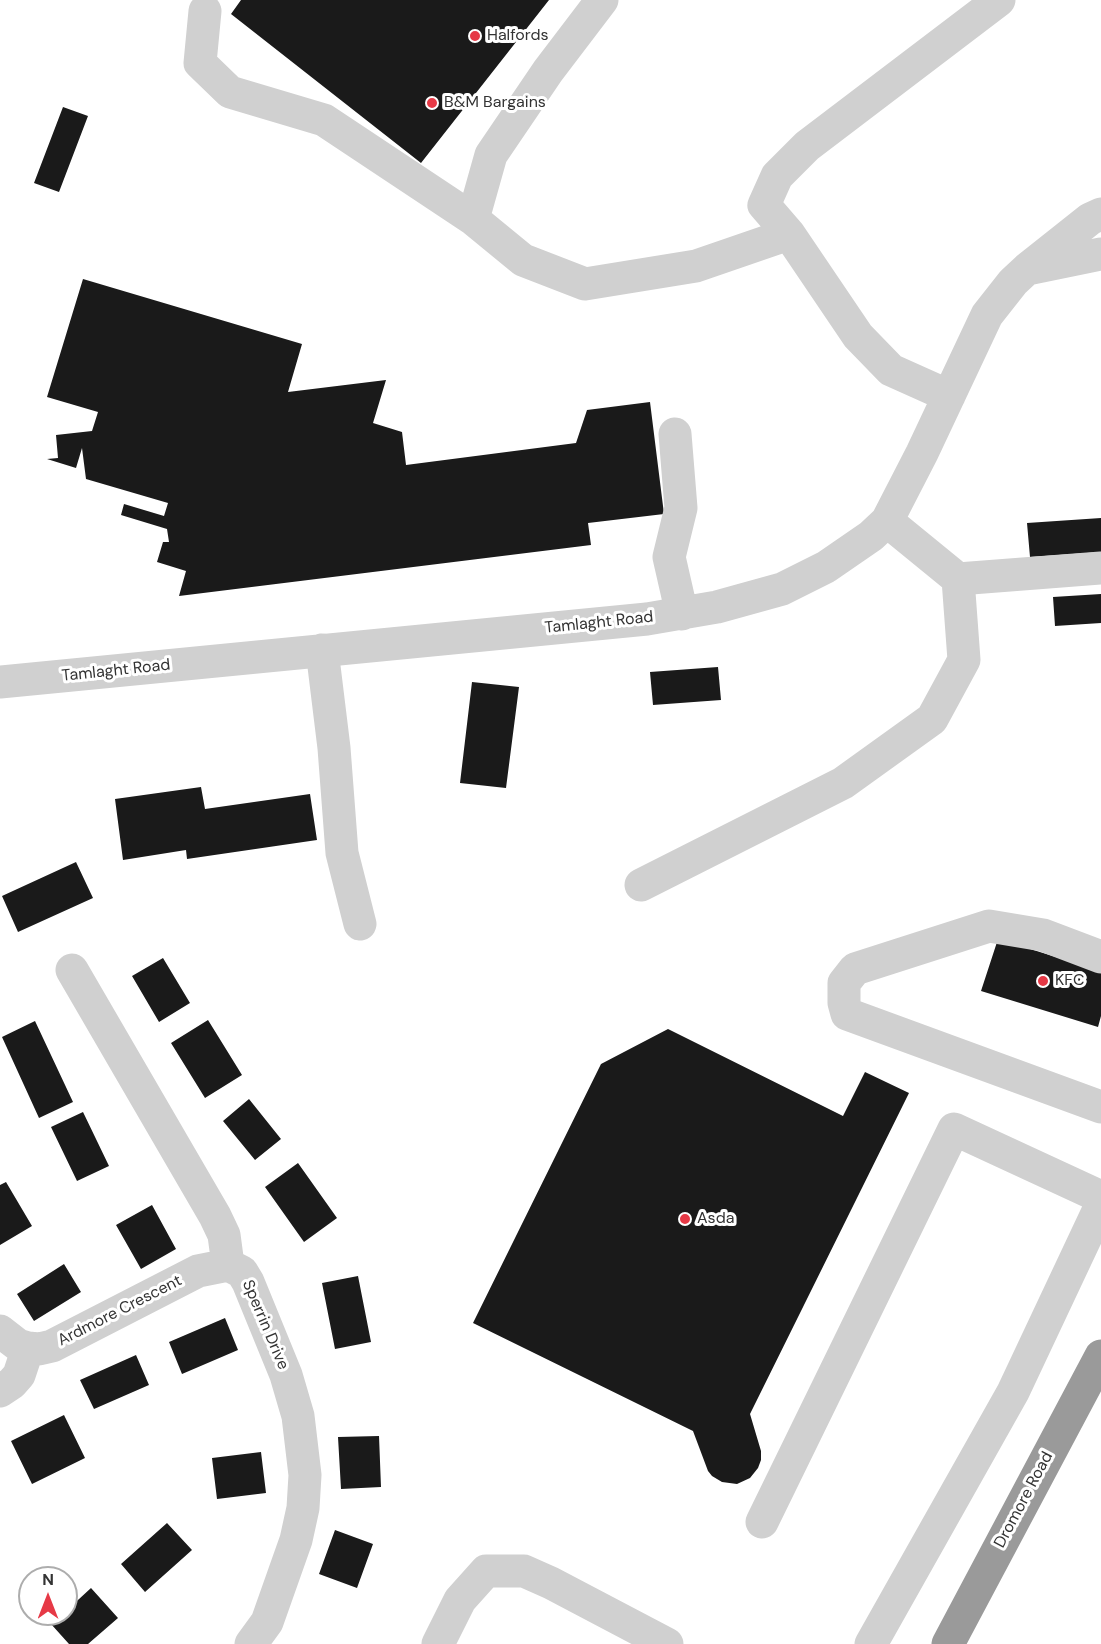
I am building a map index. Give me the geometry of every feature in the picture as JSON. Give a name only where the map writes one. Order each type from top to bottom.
[{"type":"highway","name":"Dromore Road","points":[[948,1644],[1101,1356]]},
{"type":"street","points":[[473,219],[491,155],[548,71],[602,0]]},
{"type":"street","points":[[949,396],[891,370],[858,336],[789,234],[764,205],[777,176],[807,146],[999,0]]},
{"type":"street","points":[[205,11],[200,63],[230,92],[324,120],[473,219],[523,260],[585,284],[696,266],[789,234]]},
{"type":"street","name":"Tamlaght Road","points":[[0,682],[682,614],[782,589],[826,567],[871,536],[887,521],[987,315],[1013,282],[1027,269],[1090,219],[1101,214]]},
{"type":"street","points":[[1027,269],[1101,254]]},
{"type":"street","points":[[675,434],[681,508],[669,557],[682,614]]},
{"type":"street","points":[[887,521],[958,579],[1101,568]]},
{"type":"street","points":[[641,885],[843,783],[932,719],[964,660],[958,579]]},
{"type":"street","points":[[322,650],[334,748],[342,853],[360,924]]},
{"type":"street","points":[[1101,957],[1043,934],[989,926],[855,969],[844,983],[844,1003],[847,1014],[1101,1107]]},
{"type":"street","name":"Sperrin Drive","points":[[72,970],[215,1216],[224,1235],[228,1265],[242,1272],[248,1282],[286,1375],[298,1416],[304,1464],[303,1508],[296,1540],[267,1622],[251,1644]]},
{"type":"street","points":[[762,1522],[954,1129],[1101,1197]]},
{"type":"street","points":[[871,1644],[1013,1392],[1101,1205]]},
{"type":"street","name":"Ardmore Crescent","points":[[28,1348],[39,1349],[52,1346],[198,1271],[228,1265]]},
{"type":"street","points":[[0,1331],[18,1345],[28,1348],[19,1375],[0,1391]]},
{"type":"street","points":[[438,1644],[460,1600],[486,1571],[524,1571],[668,1644]]},
{"type":"building","points":[[241,0],[549,0],[421,163],[231,14]]},
{"type":"building","points":[[63,107],[88,116],[59,192],[34,183]]},
{"type":"building","points":[[83,279],[302,344],[288,392],[386,380],[373,423],[402,432],[406,465],[576,443],[587,410],[650,402],[664,514],[588,523],[591,545],[179,596],[186,571],[157,562],[163,542],[169,542],[167,529],[121,515],[124,504],[164,516],[168,503],[86,479],[82,448],[76,468],[47,459],[58,458],[56,435],[92,431],[98,412],[47,397]]},
{"type":"building","points":[[1101,518],[1101,552],[1030,557],[1027,523]]},
{"type":"building","points":[[1101,594],[1101,623],[1055,626],[1053,597]]},
{"type":"building","points":[[718,667],[721,700],[653,705],[650,672]]},
{"type":"building","points":[[472,682],[519,687],[506,788],[460,783]]},
{"type":"building","points":[[201,787],[205,809],[310,794],[317,840],[187,859],[186,850],[123,860],[115,799]]},
{"type":"building","points":[[76,862],[93,898],[18,932],[2,896]]},
{"type":"building","name":"KFC","points":[[998,939],[1101,971],[1101,1016],[1098,1027],[981,991]]},
{"type":"building","points":[[163,958],[190,1003],[159,1022],[132,976]]},
{"type":"building","points":[[208,1020],[242,1075],[205,1098],[171,1043]]},
{"type":"building","points":[[35,1021],[73,1102],[39,1118],[2,1037]]},
{"type":"building","name":"Asda","points":[[668,1029],[843,1116],[865,1072],[909,1093],[750,1414],[761,1451],[761,1460],[750,1478],[737,1484],[722,1482],[712,1476],[693,1431],[473,1323],[601,1064]]},
{"type":"building","points":[[249,1099],[281,1139],[255,1160],[223,1121]]},
{"type":"building","points":[[83,1112],[109,1166],[77,1181],[51,1127]]},
{"type":"building","points":[[298,1163],[337,1218],[304,1242],[265,1187]]},
{"type":"building","points":[[6,1182],[32,1226],[0,1245],[0,1185]]},
{"type":"building","points":[[152,1205],[176,1249],[141,1269],[116,1225]]},
{"type":"building","points":[[64,1264],[81,1292],[34,1321],[17,1294]]},
{"type":"building","points":[[358,1276],[371,1342],[335,1349],[322,1283]]},
{"type":"building","points":[[225,1318],[238,1350],[182,1374],[169,1342]]},
{"type":"building","points":[[136,1355],[149,1385],[94,1409],[80,1380]]},
{"type":"building","points":[[64,1415],[85,1458],[32,1484],[11,1441]]},
{"type":"building","points":[[379,1436],[381,1487],[341,1489],[338,1437]]},
{"type":"building","points":[[261,1452],[266,1493],[217,1499],[212,1458]]},
{"type":"building","points":[[167,1523],[192,1550],[145,1592],[121,1564]]},
{"type":"building","points":[[335,1530],[373,1544],[357,1588],[319,1574]]},
{"type":"building","points":[[91,1588],[118,1618],[88,1644],[69,1644],[53,1626],[78,1626],[78,1600]]},
{"type":"place","name":"Halfords","points":[[475,36]]},
{"type":"place","name":"B&M Bargains","points":[[432,103]]},
{"type":"place","name":"KFC","points":[[1043,981]]},
{"type":"place","name":"Asda","points":[[685,1219]]}]
